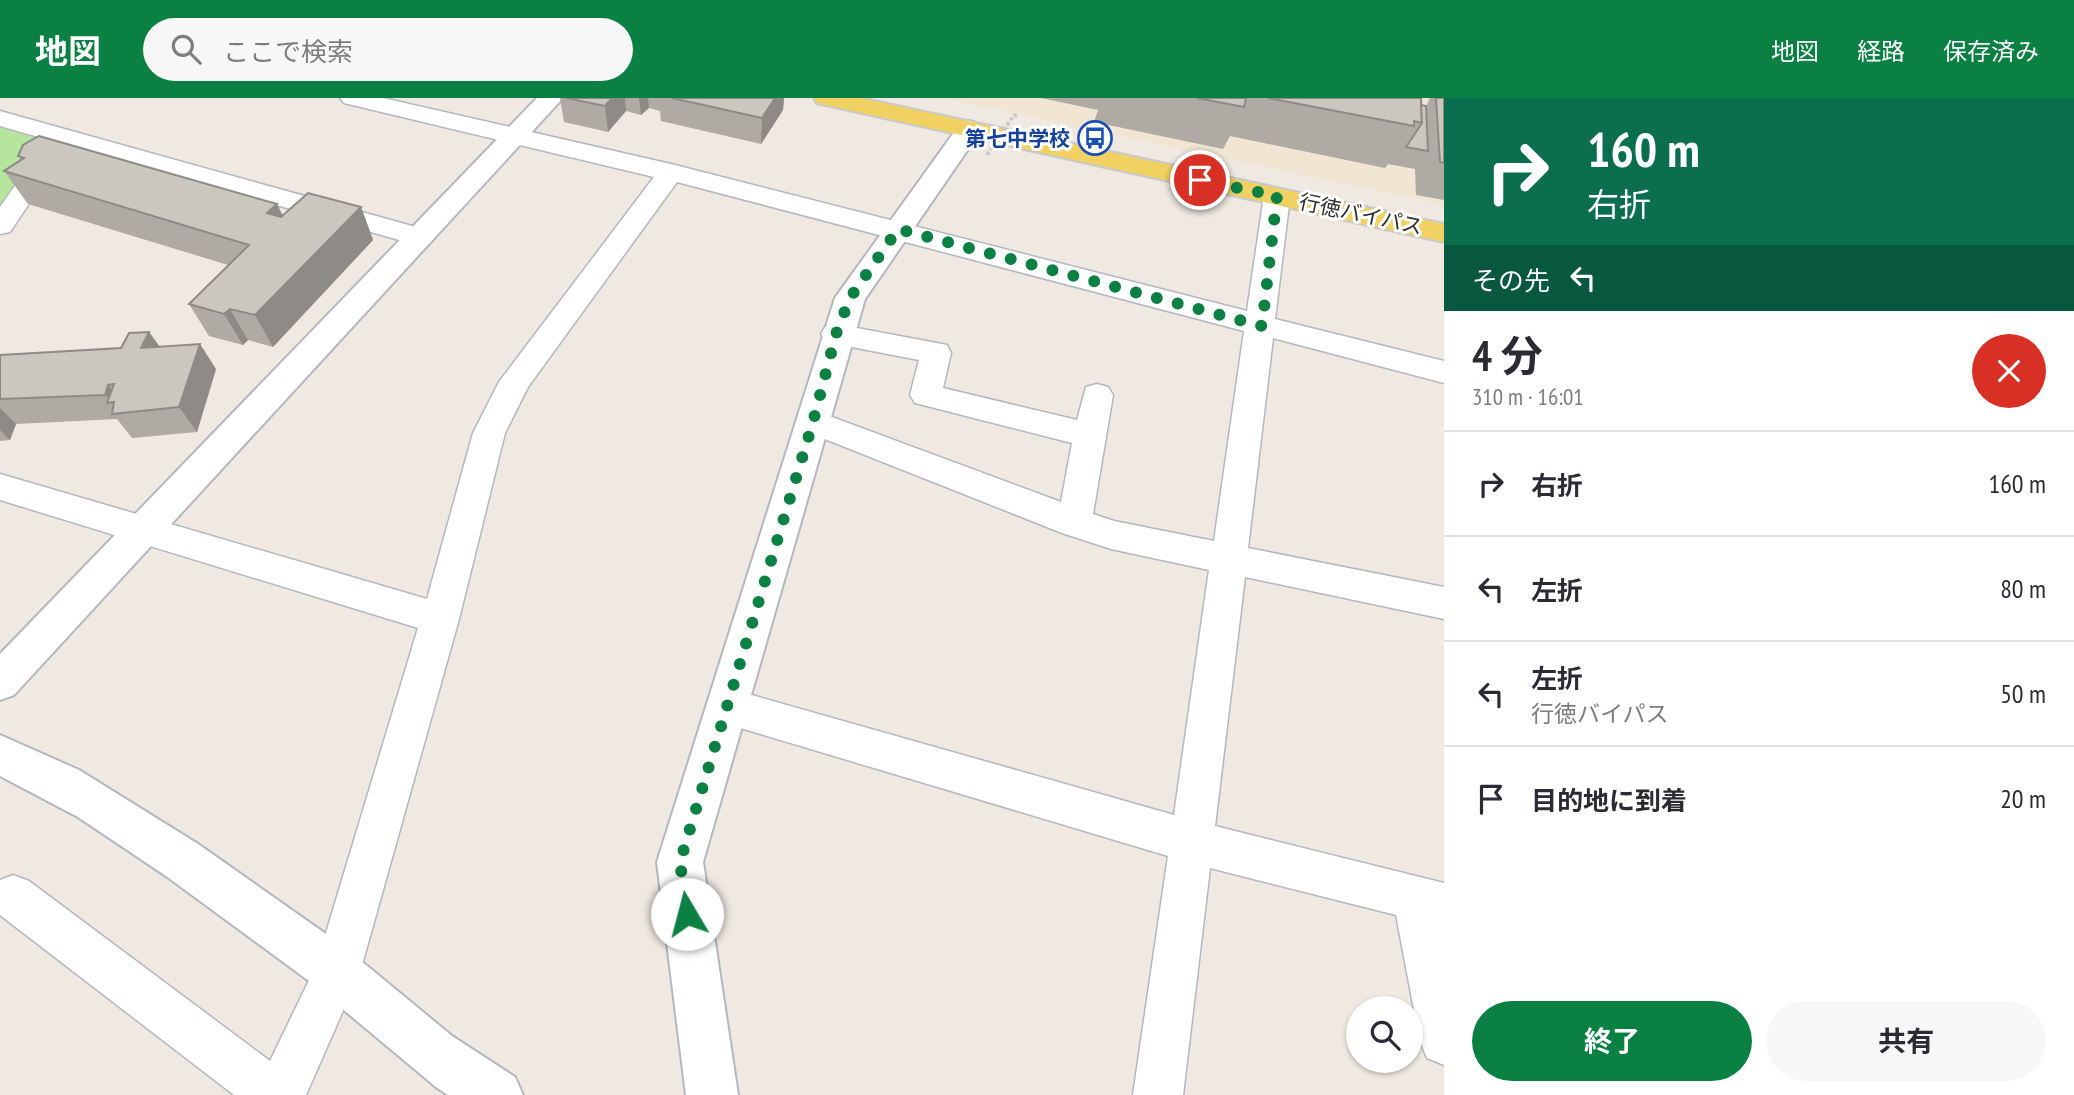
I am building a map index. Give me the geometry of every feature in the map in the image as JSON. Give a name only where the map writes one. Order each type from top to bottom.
[{"type":"main road","name":"行徳バイパス","points":[[826,98],[978,142],[1277,196],[1444,233]]},
{"type":"street","points":[[352,98],[671,172],[1444,372]]},
{"type":"street","points":[[0,682],[551,98]]},
{"type":"street","points":[[0,118],[420,237]]},
{"type":"street","points":[[0,226],[62,135]]},
{"type":"street","points":[[712,1095],[680,862],[813,422],[836,334],[850,298],[898,229],[978,142]]},
{"type":"street","points":[[13,897],[277,1095],[337,972],[440,619],[489,433],[515,383],[671,172]]},
{"type":"street","points":[[1158,1095],[1231,561],[1277,196]]},
{"type":"street","points":[[836,334],[936,353],[926,395],[1090,435]]},
{"type":"street","points":[[1074,523],[1097,395]]},
{"type":"street","points":[[813,422],[1111,535],[1444,603]]},
{"type":"street","points":[[0,487],[440,619]]},
{"type":"street","points":[[727,706],[1192,842],[1429,901],[1444,1041]]},
{"type":"street","points":[[0,755],[26,765],[99,805],[186,862],[337,972],[405,1033],[497,1095]]},
{"type":"path","points":[[978,142],[1014,115],[1018,116]]},
{"type":"shaded area","points":[[942,98],[1444,98],[1444,205]]},
{"type":"green space","points":[[0,126],[41,138],[43,144],[0,207]]},
{"type":"building","points":[[566,98],[612,98],[605,106]]},
{"type":"building","points":[[672,98],[775,98],[762,118]]},
{"type":"building","points":[[1197,98],[1246,98],[1244,107]]},
{"type":"building","points":[[1268,98],[1421,98],[1422,123],[1414,121],[1414,126]]},
{"type":"building","points":[[1436,98],[1444,98],[1444,163],[1440,162]]},
{"type":"building","points":[[1421,105],[1426,106],[1428,151],[1406,147],[1422,123]]},
{"type":"building","points":[[39,136],[277,204],[267,213],[281,217],[308,193],[361,207],[255,315],[230,309],[224,314],[189,304],[249,245],[4,171],[24,158],[18,156],[23,145]]},
{"type":"building","points":[[149,332],[141,348],[200,344],[179,407],[112,414],[114,402],[107,403],[114,384],[108,385],[105,395],[0,399],[0,355],[121,348],[129,333]]},
{"type":"place","name":"第七中学校","points":[[1095,138]]},
{"type":"route","points":[[687,914],[680,862],[813,422],[836,334],[850,298],[898,229],[1262,326],[1277,196],[1200,180]]}]
